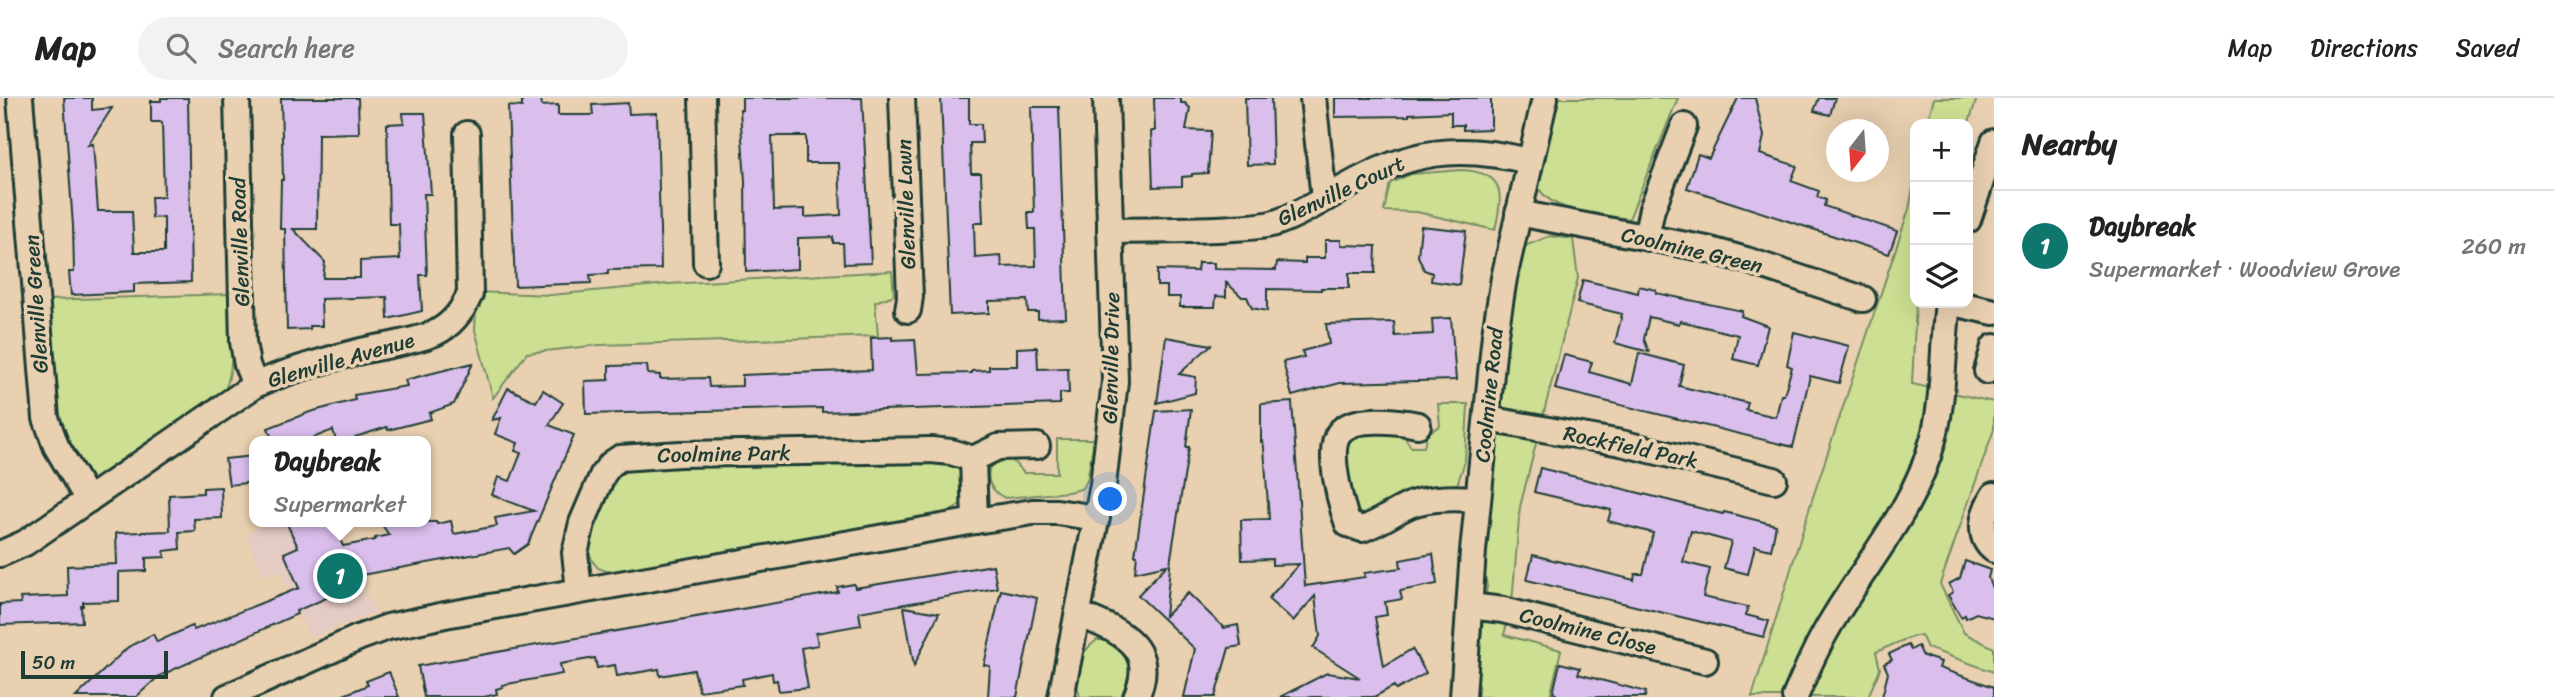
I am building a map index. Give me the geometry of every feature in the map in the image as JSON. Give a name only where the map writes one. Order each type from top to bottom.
[{"type":"street","name":"Glenville Green","points":[[20,98],[42,388],[47,421],[56,446],[88,500]]},
{"type":"street","name":"Glenville Road","points":[[237,98],[243,342],[247,365],[255,385]]},
{"type":"street","points":[[702,98],[706,262]]},
{"type":"street","name":"Glenville Lawn","points":[[902,98],[910,297],[908,310]]},
{"type":"street","name":"Glenville Drive","points":[[1061,697],[1097,518],[1115,381],[1106,98]]},
{"type":"street","points":[[1313,98],[1324,198]]},
{"type":"street","name":"Coolmine Road","points":[[1463,697],[1478,499],[1495,334],[1529,161],[1545,98]]},
{"type":"street","points":[[1646,237],[1652,209],[1684,125]]},
{"type":"street","name":"Glenville Avenue","points":[[0,554],[25,543],[255,385],[287,372],[436,332],[460,313],[470,293],[467,134]]},
{"type":"street","points":[[1973,205],[1994,142]]},
{"type":"street","name":"Glenville Court","points":[[1111,231],[1262,226],[1291,217],[1364,176],[1409,158],[1451,151],[1493,153],[1529,161]]},
{"type":"street","name":"Coolmine Green","points":[[1518,213],[1707,249],[1863,299]]},
{"type":"street","points":[[1795,697],[1833,618],[1902,515],[1920,475],[1935,429],[1944,335],[1950,308]]},
{"type":"street","points":[[1973,308],[1994,312]]},
{"type":"street","points":[[1987,371],[1994,347]]},
{"type":"street","name":"Rockfield Park","points":[[1487,419],[1621,443],[1774,480]]},
{"type":"street","points":[[1418,425],[1398,421],[1358,422],[1339,432],[1334,444],[1336,476],[1340,503],[1348,524],[1362,529],[1411,505],[1442,498],[1478,499]]},
{"type":"street","points":[[975,521],[973,459],[998,447],[1037,446]]},
{"type":"street","name":"Coolmine Park","points":[[579,590],[575,553],[579,531],[603,474],[620,458],[680,454],[930,450],[951,452],[973,459]]},
{"type":"street","points":[[1994,495],[1982,528],[1985,541],[1994,550]]},
{"type":"street","points":[[227,697],[322,653],[388,627],[579,590],[1032,512],[1057,512],[1097,518]]},
{"type":"street","name":"Coolmine Close","points":[[1470,606],[1503,610],[1705,661]]},
{"type":"street","points":[[1077,614],[1123,634],[1133,642],[1142,666],[1136,697]]},
{"type":"shaded area","points":[[258,527],[334,527],[375,612],[309,638],[280,570],[264,577],[246,536]]},
{"type":"green space","points":[[1556,98],[1678,98],[1629,219],[1577,211],[1543,195],[1537,185]]},
{"type":"green space","points":[[1934,98],[1977,98],[1970,119],[1928,119]]},
{"type":"green space","points":[[1461,170],[1486,175],[1494,180],[1498,187],[1500,196],[1495,230],[1417,212],[1384,211],[1390,183],[1411,174]]},
{"type":"green space","points":[[1910,204],[1910,308],[1916,308],[1912,384],[1994,402],[1994,429],[1940,584],[1964,633],[1994,648],[1994,672],[1927,648],[1921,635],[1876,652],[1880,669],[1868,697],[1752,697],[1812,500]]},
{"type":"green space","points":[[1550,236],[1573,239],[1578,278],[1520,507],[1512,603],[1504,635],[1561,650],[1550,697],[1474,697],[1487,586],[1482,558],[1509,321],[1518,266],[1522,250],[1527,245]]},
{"type":"green space","points":[[892,271],[894,295],[875,302],[878,336],[600,345],[527,353],[493,398],[475,330],[477,292],[551,295],[668,284]]},
{"type":"green space","points":[[229,294],[231,362],[230,375],[221,399],[93,480],[76,459],[58,424],[47,300]]},
{"type":"green space","points":[[1438,404],[1468,404],[1465,461],[1457,485],[1365,517],[1354,514],[1348,493],[1344,447],[1346,441],[1361,432],[1401,432],[1411,447],[1424,447],[1427,433],[1440,426]]},
{"type":"green space","points":[[1057,439],[1094,439],[1087,481],[1081,489],[1005,498],[993,489],[988,476],[990,467],[997,460],[1008,456],[1024,473],[1057,473]]},
{"type":"green space","points":[[915,457],[948,461],[959,468],[964,501],[947,515],[614,574],[598,568],[587,548],[600,501],[620,467]]},
{"type":"green space","points":[[1097,640],[1118,645],[1132,662],[1125,697],[1080,697],[1078,665],[1084,652]]},
{"type":"building","points":[[64,98],[92,98],[92,110],[112,108],[88,145],[93,144],[98,211],[132,211],[134,252],[164,252],[164,217],[152,218],[151,197],[164,197],[162,122],[151,122],[151,101],[161,101],[161,98],[188,98],[191,282],[134,284],[134,292],[71,295],[69,272],[74,272],[73,226]]},
{"type":"building","points":[[281,98],[358,98],[359,133],[318,134],[317,229],[293,229],[325,262],[323,278],[360,278],[360,261],[400,259],[399,224],[389,224],[387,124],[404,123],[403,113],[425,113],[431,194],[424,194],[427,275],[420,275],[422,311],[388,319],[387,297],[321,299],[322,326],[287,330],[285,229],[280,229],[283,180]]},
{"type":"building","points":[[522,98],[541,98],[542,106],[558,105],[558,115],[593,115],[592,105],[628,103],[629,114],[657,113],[661,269],[608,270],[608,274],[590,275],[591,283],[515,286],[508,106],[522,107]]},
{"type":"building","points":[[742,98],[862,98],[871,263],[844,264],[843,243],[833,243],[833,237],[798,238],[798,269],[746,272]],"holes":[[[772,136],[806,136],[806,163],[839,163],[841,215],[805,217],[805,209],[774,210]]]},
{"type":"building","points":[[941,98],[969,98],[969,124],[981,124],[982,143],[970,143],[971,173],[981,173],[983,223],[974,223],[975,258],[1001,256],[1002,267],[1036,266],[1035,229],[1029,229],[1028,212],[1034,212],[1031,107],[1059,107],[1066,318],[1038,319],[1038,312],[1028,312],[1027,300],[989,301],[989,313],[950,315]]},
{"type":"building","points":[[1154,98],[1181,98],[1181,103],[1190,108],[1186,130],[1211,131],[1208,173],[1182,177],[1182,186],[1153,187],[1151,131],[1155,131]]},
{"type":"building","points":[[1245,98],[1271,98],[1273,164],[1247,165]]},
{"type":"building","points":[[1335,98],[1491,98],[1491,129],[1463,130],[1463,125],[1451,125],[1451,112],[1409,116],[1335,117]]},
{"type":"building","points":[[1738,98],[1755,98],[1764,136],[1760,154],[1797,166],[1791,181],[1819,191],[1817,197],[1826,200],[1824,206],[1897,231],[1889,254],[1687,188],[1698,154],[1709,158]]},
{"type":"building","points":[[1819,98],[1835,98],[1830,115],[1814,111]]},
{"type":"building","points":[[1421,226],[1466,231],[1459,285],[1431,281],[1432,273],[1424,270],[1418,256]]},
{"type":"building","points":[[1325,240],[1341,240],[1341,245],[1376,246],[1375,273],[1349,273],[1349,288],[1267,289],[1267,311],[1252,308],[1247,297],[1242,297],[1226,282],[1226,297],[1216,296],[1215,307],[1180,307],[1180,297],[1167,297],[1167,286],[1157,286],[1157,270],[1197,271],[1198,263],[1214,263],[1214,269],[1276,270],[1277,262],[1305,263],[1305,258],[1325,258]]},
{"type":"building","points":[[1583,280],[1638,293],[1639,286],[1656,290],[1656,293],[1742,311],[1741,316],[1768,326],[1758,365],[1733,359],[1738,335],[1680,321],[1679,324],[1649,317],[1644,339],[1649,352],[1615,343],[1622,314],[1577,303]]},
{"type":"building","points":[[1451,318],[1456,380],[1340,383],[1292,396],[1283,362],[1304,357],[1302,351],[1329,344],[1326,324],[1394,322],[1395,336],[1433,334],[1432,319]]},
{"type":"building","points":[[1794,332],[1849,346],[1839,383],[1810,376],[1793,447],[1555,389],[1564,355],[1592,362],[1589,372],[1632,384],[1639,353],[1684,365],[1679,386],[1748,403],[1746,410],[1776,417],[1792,367],[1787,365]]},
{"type":"building","points":[[892,337],[892,340],[915,339],[918,374],[972,373],[989,370],[989,366],[1017,366],[1017,348],[1037,347],[1038,369],[1068,368],[1069,393],[1060,393],[1060,404],[822,412],[822,408],[586,414],[585,381],[609,380],[609,366],[647,365],[648,374],[660,375],[660,379],[708,378],[709,387],[742,386],[742,375],[872,370],[871,338]]},
{"type":"building","points":[[1166,337],[1211,345],[1179,374],[1196,377],[1195,393],[1157,403]]},
{"type":"building","points":[[473,363],[454,404],[429,413],[431,419],[388,430],[387,427],[358,436],[335,436],[333,430],[318,436],[271,436],[268,428],[310,412],[355,400],[354,395],[407,386],[405,380]]},
{"type":"building","points":[[508,388],[536,402],[543,390],[563,403],[549,425],[574,435],[528,544],[514,554],[509,548],[356,576],[359,584],[159,676],[136,697],[76,697],[128,647],[153,634],[157,642],[192,626],[194,630],[299,588],[284,553],[298,547],[288,527],[334,527],[343,546],[389,535],[383,527],[431,527],[431,522],[437,524],[451,521],[454,534],[497,526],[495,518],[534,511],[492,495],[498,477],[510,481],[521,453],[515,451],[518,443],[495,434],[501,418],[492,420]]},
{"type":"building","points":[[1292,402],[1305,586],[1365,577],[1364,573],[1401,568],[1400,560],[1433,554],[1437,584],[1400,591],[1402,599],[1385,602],[1387,615],[1375,617],[1384,666],[1412,649],[1426,673],[1396,690],[1394,686],[1374,697],[1280,697],[1327,673],[1360,678],[1313,648],[1320,636],[1315,596],[1293,621],[1268,599],[1299,564],[1272,565],[1272,559],[1242,560],[1241,520],[1269,519],[1264,448],[1263,441],[1261,442],[1261,404]]},
{"type":"building","points":[[1191,409],[1186,447],[1189,447],[1171,557],[1165,616],[1188,593],[1224,628],[1238,625],[1241,646],[1229,648],[1215,697],[1184,697],[1195,649],[1138,595],[1167,565],[1135,572],[1135,555],[1156,411]]},
{"type":"building","points":[[249,457],[249,483],[229,485],[225,459]]},
{"type":"building","points":[[1540,468],[1776,525],[1771,550],[1755,546],[1748,574],[1724,568],[1731,542],[1691,531],[1683,562],[1710,569],[1703,597],[1748,607],[1746,615],[1769,621],[1764,637],[1527,580],[1533,555],[1634,580],[1635,574],[1643,574],[1653,533],[1608,521],[1611,510],[1534,492]]},
{"type":"building","points":[[221,487],[222,518],[194,519],[195,531],[179,532],[180,549],[164,551],[165,557],[146,558],[146,571],[119,572],[119,601],[83,602],[82,622],[0,625],[0,604],[21,603],[20,598],[68,596],[67,566],[117,564],[116,533],[170,531],[169,495],[203,493],[203,488]]},
{"type":"building","points":[[1965,561],[1990,570],[1988,578],[1994,593],[1994,618],[1976,613],[1966,618],[1965,615],[1961,617],[1948,595],[1953,592],[1949,584],[1960,578]]},
{"type":"building","points":[[993,565],[997,588],[859,612],[861,625],[816,633],[818,645],[801,648],[808,688],[779,691],[777,680],[773,681],[772,673],[742,679],[743,685],[699,691],[694,670],[660,676],[659,669],[617,676],[615,665],[597,668],[595,658],[560,664],[562,674],[502,685],[503,687],[496,689],[497,694],[484,697],[424,697],[418,666],[838,592],[837,587],[854,584],[855,588]]},
{"type":"building","points":[[1001,590],[1037,598],[1017,697],[988,697],[990,666],[984,665]]},
{"type":"building","points":[[904,607],[939,613],[914,666],[907,625]]},
{"type":"building","points":[[1908,645],[1911,650],[1918,646],[1923,656],[1941,662],[1939,668],[1994,687],[1994,697],[1882,697],[1888,673],[1884,664],[1892,660],[1889,654]]},
{"type":"building","points":[[1560,663],[1580,668],[1578,674],[1646,692],[1645,697],[1556,697],[1553,693]]},
{"type":"building","points":[[389,672],[399,697],[339,697],[368,685],[366,681]]},
{"type":"place","name":"Daybreak","points":[[340,576]]}]
